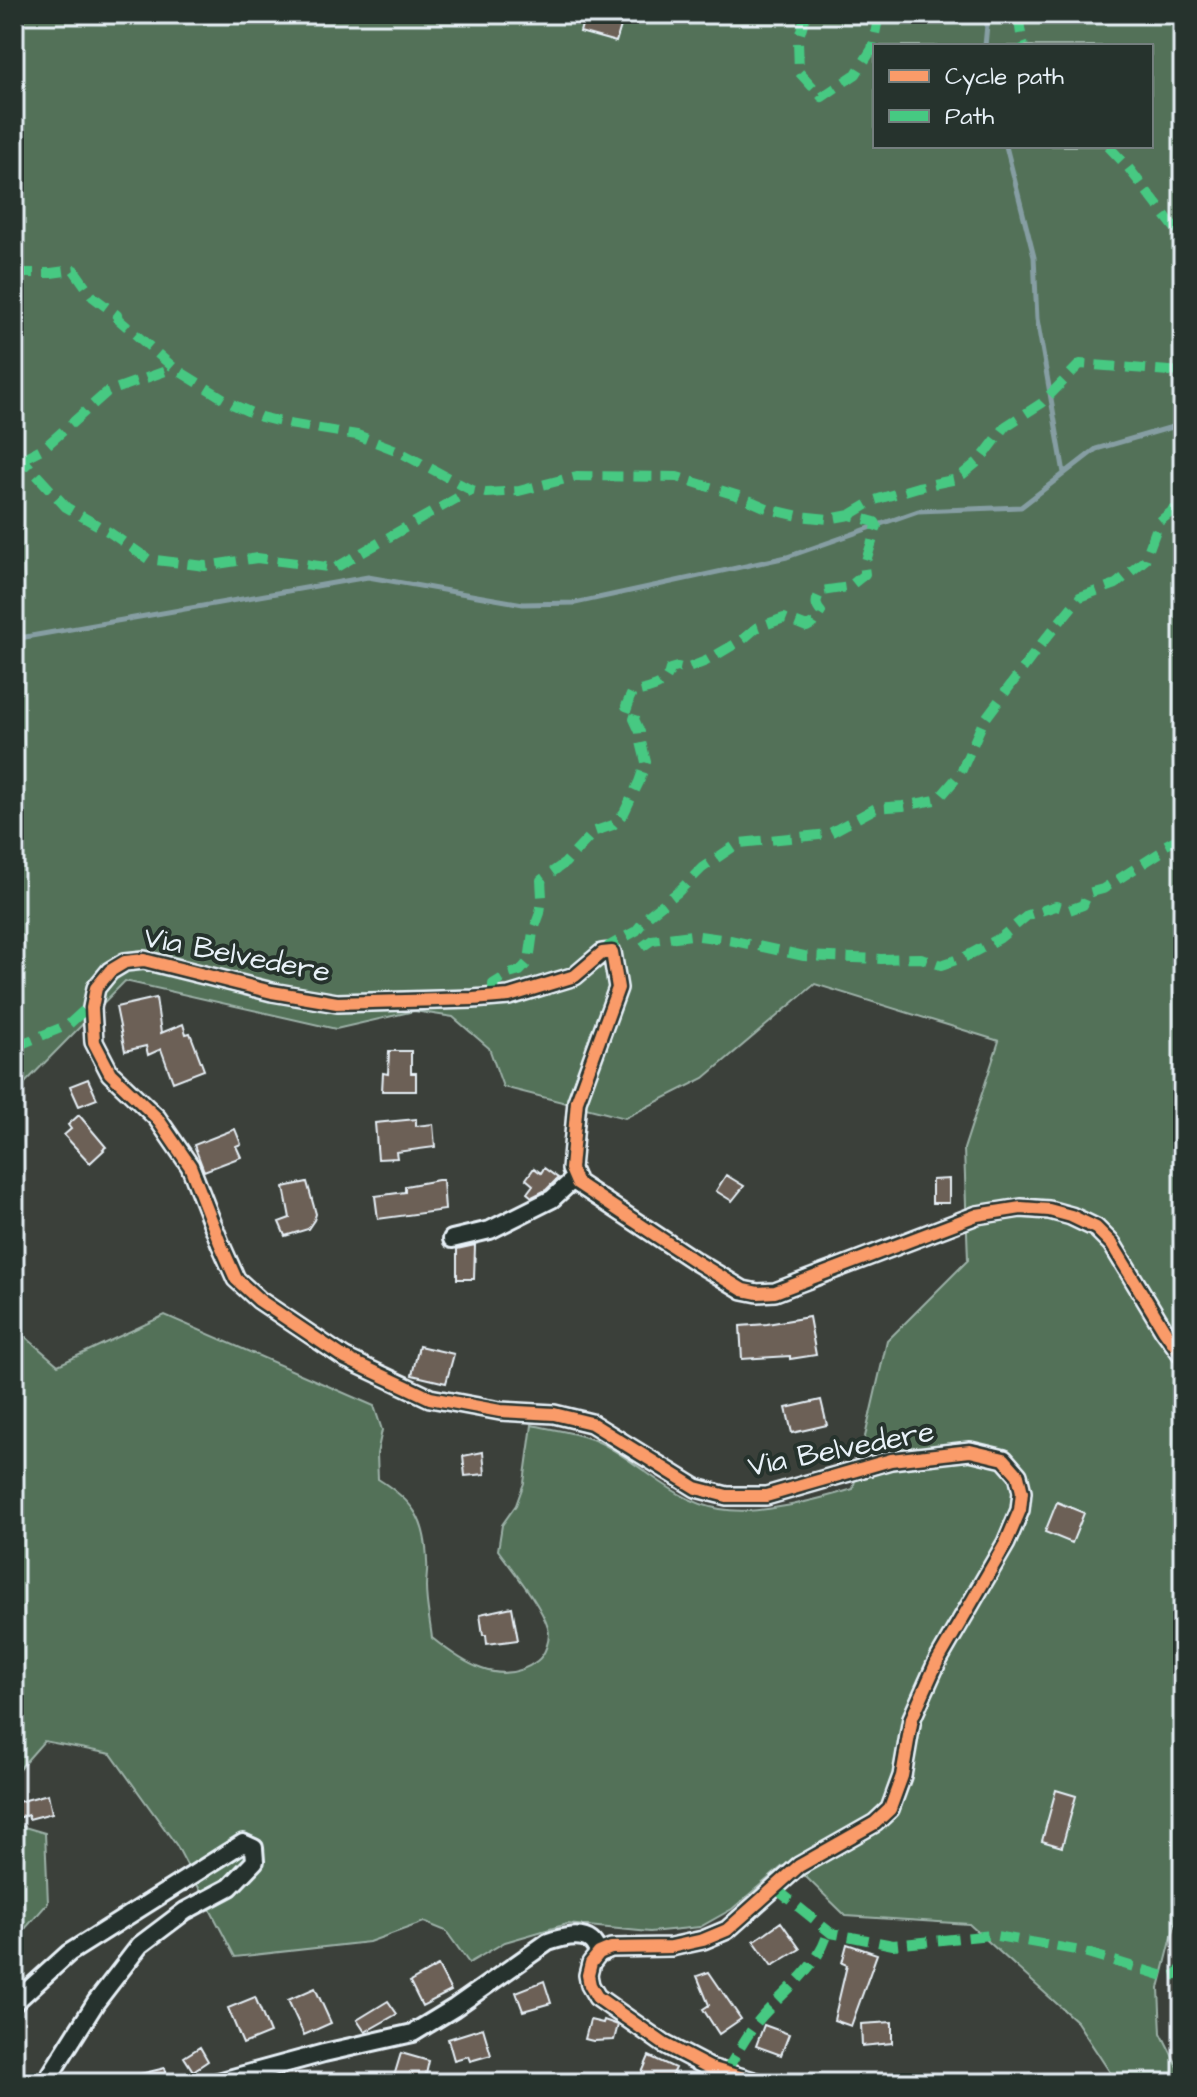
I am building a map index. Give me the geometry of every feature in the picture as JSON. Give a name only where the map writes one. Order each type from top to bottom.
[{"type":"street","name":"Via Belvedere","points":[[575,1178],[571,1169],[577,1101],[618,988],[612,952],[602,953],[575,976],[509,996],[473,999],[337,1003],[272,992],[144,960],[125,962],[110,971],[96,988],[92,1008],[94,1042],[110,1073],[157,1118],[190,1166],[236,1279],[259,1300],[345,1358],[430,1398],[500,1411],[554,1414],[591,1423],[696,1488],[727,1496],[766,1496],[891,1460],[970,1451],[1004,1459],[1018,1475],[1022,1492],[1020,1510],[1006,1543],[937,1662],[912,1718],[902,1776],[890,1809],[875,1823],[799,1866],[727,1930],[703,1940],[671,1947],[611,1948],[599,1953]]},
{"type":"street","points":[[452,1239],[490,1230],[552,1199],[575,1178],[577,1183],[695,1261],[743,1290],[758,1293],[775,1292],[977,1215],[1021,1208],[1049,1210],[1096,1228],[1112,1244],[1183,1356]]},
{"type":"street","points":[[14,2003],[69,1953],[113,1924],[243,1843],[254,1848],[255,1861],[230,1887],[185,1911],[140,1945],[96,2002],[45,2083]]},
{"type":"street","points":[[214,2083],[413,2033],[548,1942],[562,1937],[580,1937],[591,1941],[599,1953],[591,1963],[588,1975],[597,1997],[675,2050],[710,2068],[760,2083]]},
{"type":"green space","points":[[14,14],[1183,14],[1183,1893],[1159,1988],[1161,2033],[1183,2077],[1183,2083],[1117,2083],[1077,2022],[969,1924],[846,1916],[805,1876],[783,1866],[732,1909],[700,1927],[650,1932],[567,1924],[505,1942],[469,1963],[446,1931],[424,1922],[369,1942],[235,1957],[177,1846],[111,1754],[44,1741],[14,1775],[14,1327],[58,1365],[165,1315],[374,1406],[382,1430],[377,1454],[378,1479],[409,1504],[424,1534],[432,1638],[456,1656],[482,1669],[509,1673],[523,1669],[543,1655],[549,1632],[533,1598],[498,1550],[502,1525],[516,1505],[524,1483],[532,1425],[595,1440],[673,1490],[703,1505],[720,1509],[769,1509],[853,1489],[887,1341],[968,1260],[964,1149],[999,1041],[815,984],[704,1078],[625,1118],[503,1087],[489,1048],[453,1017],[414,1011],[336,1029],[125,981],[14,1094]]},
{"type":"green space","points":[[14,1824],[45,1833],[48,1903],[24,1930],[14,1928]]},
{"type":"building","points":[[585,14],[624,16],[616,42],[580,32]]},
{"type":"building","points":[[156,998],[161,1033],[183,1024],[186,1034],[190,1033],[204,1070],[173,1082],[161,1049],[148,1055],[146,1046],[125,1051],[116,1007]]},
{"type":"building","points":[[389,1051],[411,1051],[411,1073],[416,1073],[416,1091],[382,1091],[383,1073],[388,1074]]},
{"type":"building","points":[[88,1079],[97,1099],[79,1106],[70,1086]]},
{"type":"building","points":[[79,1115],[106,1147],[90,1163],[64,1135],[71,1129],[68,1125]]},
{"type":"building","points":[[416,1119],[416,1126],[433,1124],[435,1147],[396,1152],[397,1158],[378,1159],[375,1123]]},
{"type":"building","points":[[235,1129],[241,1144],[236,1146],[241,1157],[204,1171],[194,1145]]},
{"type":"building","points":[[534,1168],[541,1173],[544,1168],[558,1178],[546,1190],[532,1197],[527,1193],[533,1185],[526,1179]]},
{"type":"building","points":[[726,1175],[744,1186],[732,1201],[716,1191]]},
{"type":"building","points":[[949,1179],[949,1203],[932,1203],[932,1180]]},
{"type":"building","points":[[443,1180],[445,1210],[378,1219],[375,1196],[405,1192],[405,1186]]},
{"type":"building","points":[[307,1182],[316,1214],[314,1220],[308,1229],[285,1236],[279,1222],[290,1218],[284,1187]]},
{"type":"building","points":[[475,1245],[474,1279],[457,1279],[457,1249]]},
{"type":"building","points":[[809,1317],[816,1355],[790,1359],[790,1356],[742,1359],[740,1326]]},
{"type":"building","points":[[419,1346],[454,1354],[446,1383],[412,1375]]},
{"type":"building","points":[[821,1400],[827,1425],[792,1433],[786,1408]]},
{"type":"building","points":[[483,1452],[485,1474],[465,1476],[463,1456]]},
{"type":"building","points":[[1057,1502],[1084,1513],[1072,1543],[1045,1532]]},
{"type":"building","points":[[512,1607],[518,1640],[487,1644],[480,1614]]},
{"type":"building","points":[[1056,1790],[1076,1796],[1062,1847],[1042,1841]]},
{"type":"building","points":[[48,1794],[52,1813],[14,1819],[14,1803]]},
{"type":"building","points":[[781,1922],[800,1949],[772,1966],[754,1941]]},
{"type":"building","points":[[847,1944],[877,1954],[851,2026],[834,2020],[847,1965],[842,1963]]},
{"type":"building","points":[[438,1966],[451,1991],[422,2006],[410,1982]]},
{"type":"building","points":[[709,1972],[741,2019],[719,2034],[703,2009],[709,2005],[697,1976]]},
{"type":"building","points":[[544,1981],[551,2003],[523,2011],[516,1992]]},
{"type":"building","points":[[315,1988],[331,2023],[304,2035],[288,2000]]},
{"type":"building","points":[[255,1997],[270,2033],[243,2044],[228,2008]]},
{"type":"building","points":[[388,2001],[397,2014],[365,2032],[357,2020]]},
{"type":"building","points":[[590,2020],[603,2023],[604,2020],[618,2025],[614,2040],[585,2039]]},
{"type":"building","points":[[892,2022],[892,2043],[862,2046],[861,2024]]},
{"type":"building","points":[[764,2025],[789,2034],[781,2055],[756,2046]]},
{"type":"building","points":[[483,2028],[491,2055],[470,2061],[468,2056],[454,2060],[448,2039]]},
{"type":"building","points":[[200,2047],[208,2061],[193,2071],[184,2057]]},
{"type":"building","points":[[401,2053],[429,2061],[424,2083],[392,2083]]},
{"type":"building","points":[[649,2056],[675,2068],[668,2083],[659,2083],[641,2075]]},
{"type":"building","points":[[165,2068],[169,2083],[125,2083],[124,2078]]},
{"type":"waterway","points":[[985,44],[988,14]]},
{"type":"waterway","points":[[1007,148],[1034,257],[1037,319],[1064,473]]},
{"type":"waterway","points":[[14,639],[368,577],[523,604],[575,603],[787,557],[918,511],[1021,507],[1096,449],[1183,424]]},
{"type":"marked path","points":[[806,14],[798,40],[799,72],[822,97],[856,74],[872,49],[879,14]]},
{"type":"marked path","points":[[1018,14],[1023,44]]},
{"type":"marked path","points":[[1110,148],[1174,227],[1183,232]]},
{"type":"marked path","points":[[14,273],[74,270],[93,297],[174,368],[234,405],[261,417],[289,424],[357,435],[396,450],[471,490],[486,493],[519,491],[577,476],[677,477],[739,496],[769,509],[799,516],[829,519],[850,515],[875,522],[877,526],[864,567],[865,574],[849,587],[821,591],[816,602],[821,612],[814,623],[807,627],[784,618],[756,628],[706,661],[686,669],[670,669],[660,684],[632,693],[626,706],[637,710],[634,719],[646,762],[639,782],[624,813],[613,825],[595,831],[565,863],[541,880],[540,913],[533,932],[529,961],[520,971],[493,984],[494,997]]},
{"type":"marked path","points":[[850,515],[875,500],[957,479],[981,459],[1006,426],[1042,403],[1080,364],[1183,372]]},
{"type":"marked path","points":[[22,459],[45,447],[107,392],[174,368]]},
{"type":"marked path","points":[[14,459],[22,459],[66,507],[148,559],[205,566],[257,558],[335,568],[471,490]]},
{"type":"marked path","points":[[602,953],[636,931],[649,915],[702,868],[739,843],[828,834],[876,808],[935,800],[942,795],[960,774],[983,722],[1042,643],[1080,597],[1116,584],[1145,560],[1159,522],[1183,502]]},
{"type":"marked path","points":[[642,947],[652,940],[692,935],[804,956],[921,958],[941,965],[965,957],[1000,938],[1028,915],[1056,906],[1069,910],[1083,905],[1088,893],[1103,889],[1183,836]]},
{"type":"marked path","points":[[14,1047],[68,1025],[93,1002]]},
{"type":"marked path","points":[[775,1888],[831,1933],[893,1945],[991,1935],[1081,1951],[1167,1977],[1176,1975],[1183,1967]]},
{"type":"marked path","points":[[725,2073],[755,2025],[817,1957],[828,1931]]},
{"type":"cycle path","points":[[760,2083],[710,2068],[664,2044],[597,1997],[588,1975],[591,1963],[599,1953],[611,1948],[671,1947],[703,1940],[727,1930],[799,1866],[875,1823],[890,1809],[902,1776],[912,1718],[937,1662],[1006,1543],[1020,1510],[1022,1492],[1018,1475],[1004,1459],[970,1451],[891,1460],[766,1496],[727,1496],[696,1488],[591,1423],[554,1414],[500,1411],[430,1398],[345,1358],[259,1300],[236,1279],[190,1166],[157,1118],[110,1073],[94,1042],[92,1008],[96,988],[110,971],[125,962],[144,960],[272,992],[337,1003],[473,999],[509,996],[575,976],[602,953],[612,952],[618,988],[577,1101],[571,1169],[577,1183],[695,1261],[743,1290],[758,1293],[775,1292],[977,1215],[1021,1208],[1049,1210],[1071,1216],[1096,1228],[1112,1244],[1183,1356]]}]
